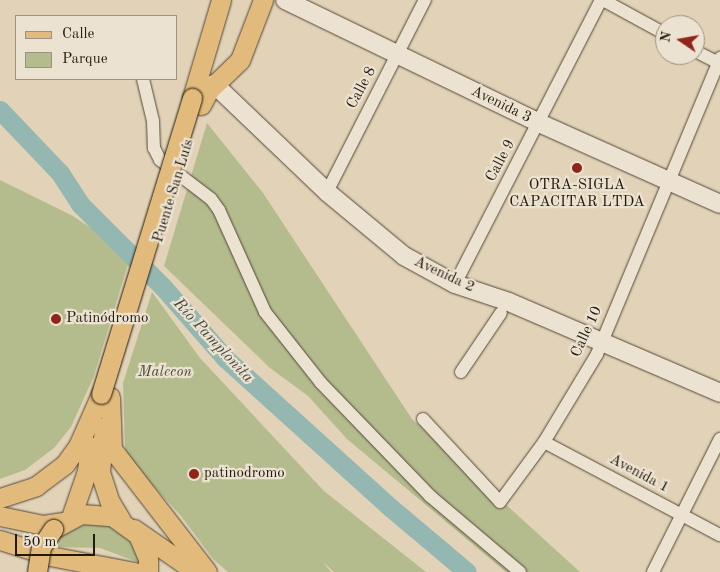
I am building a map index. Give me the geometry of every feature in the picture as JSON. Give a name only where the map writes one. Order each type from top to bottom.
[{"type":"main road","name":"Puente San Luís","points":[[105,395],[197,101],[221,0]]},
{"type":"main road","name":"Puente San Luís","points":[[197,101],[240,60],[264,0]]},
{"type":"main road","name":"Avenida 3","points":[[285,0],[539,123],[672,180],[720,204]]},
{"type":"main road","name":"Avenida 2","points":[[214,84],[327,192],[404,256],[456,284],[509,302],[720,393]]},
{"type":"main road","points":[[0,498],[36,486],[65,464],[78,446],[105,395]]},
{"type":"main road","points":[[37,572],[41,547],[62,523],[86,471],[105,395]]},
{"type":"main road","points":[[105,395],[100,448],[100,472],[110,502],[144,546],[148,572]]},
{"type":"main road","points":[[105,395],[112,449],[207,572]]},
{"type":"main road","points":[[0,516],[43,525],[62,523],[97,513],[125,523],[196,572]]},
{"type":"main road","points":[[0,540],[50,556],[134,572]]},
{"type":"main road","points":[[0,552],[75,572]]},
{"type":"street","name":"Calle 8","points":[[327,192],[426,0]]},
{"type":"street","points":[[602,0],[655,29]]},
{"type":"street","name":"Calle 9","points":[[456,284],[602,0]]},
{"type":"street","points":[[705,55],[719,62]]},
{"type":"street","name":"Calle 10","points":[[423,419],[500,502],[544,442],[601,343],[672,180],[719,62]]},
{"type":"street","points":[[144,80],[153,121],[154,148],[160,160],[211,199],[219,210],[232,235],[240,262],[265,312],[321,383],[430,496],[520,572]]},
{"type":"street","points":[[461,372],[501,312]]},
{"type":"street","points":[[653,572],[720,440]]},
{"type":"street","name":"Avenida 1","points":[[544,442],[720,536]]},
{"type":"green space","points":[[207,123],[263,193],[412,419],[580,572],[506,572],[347,439],[308,396],[270,368],[164,266]]},
{"type":"green space","name":"Patinódromo","points":[[0,180],[73,216],[104,237],[129,261],[94,376],[71,427],[54,448],[25,470],[0,479]]},
{"type":"green space","name":"Malecon","points":[[152,292],[200,358],[324,491],[426,572],[334,572],[323,562],[331,572],[228,572],[213,559],[181,516],[134,465],[125,450],[123,383]]},
{"type":"green space","points":[[84,523],[107,523],[130,538],[140,563],[100,548],[54,547],[62,536]]},
{"type":"waterway","name":"Río Pamplonita","points":[[0,110],[60,173],[80,204],[163,287],[225,358],[391,508],[467,572]]},
{"type":"place","name":"OTRA-SIGLA CAPACITAR LTDA","points":[[577,168]]},
{"type":"place","name":"Patinódromo","points":[[56,319]]},
{"type":"place","name":"patinodromo","points":[[194,474]]}]
